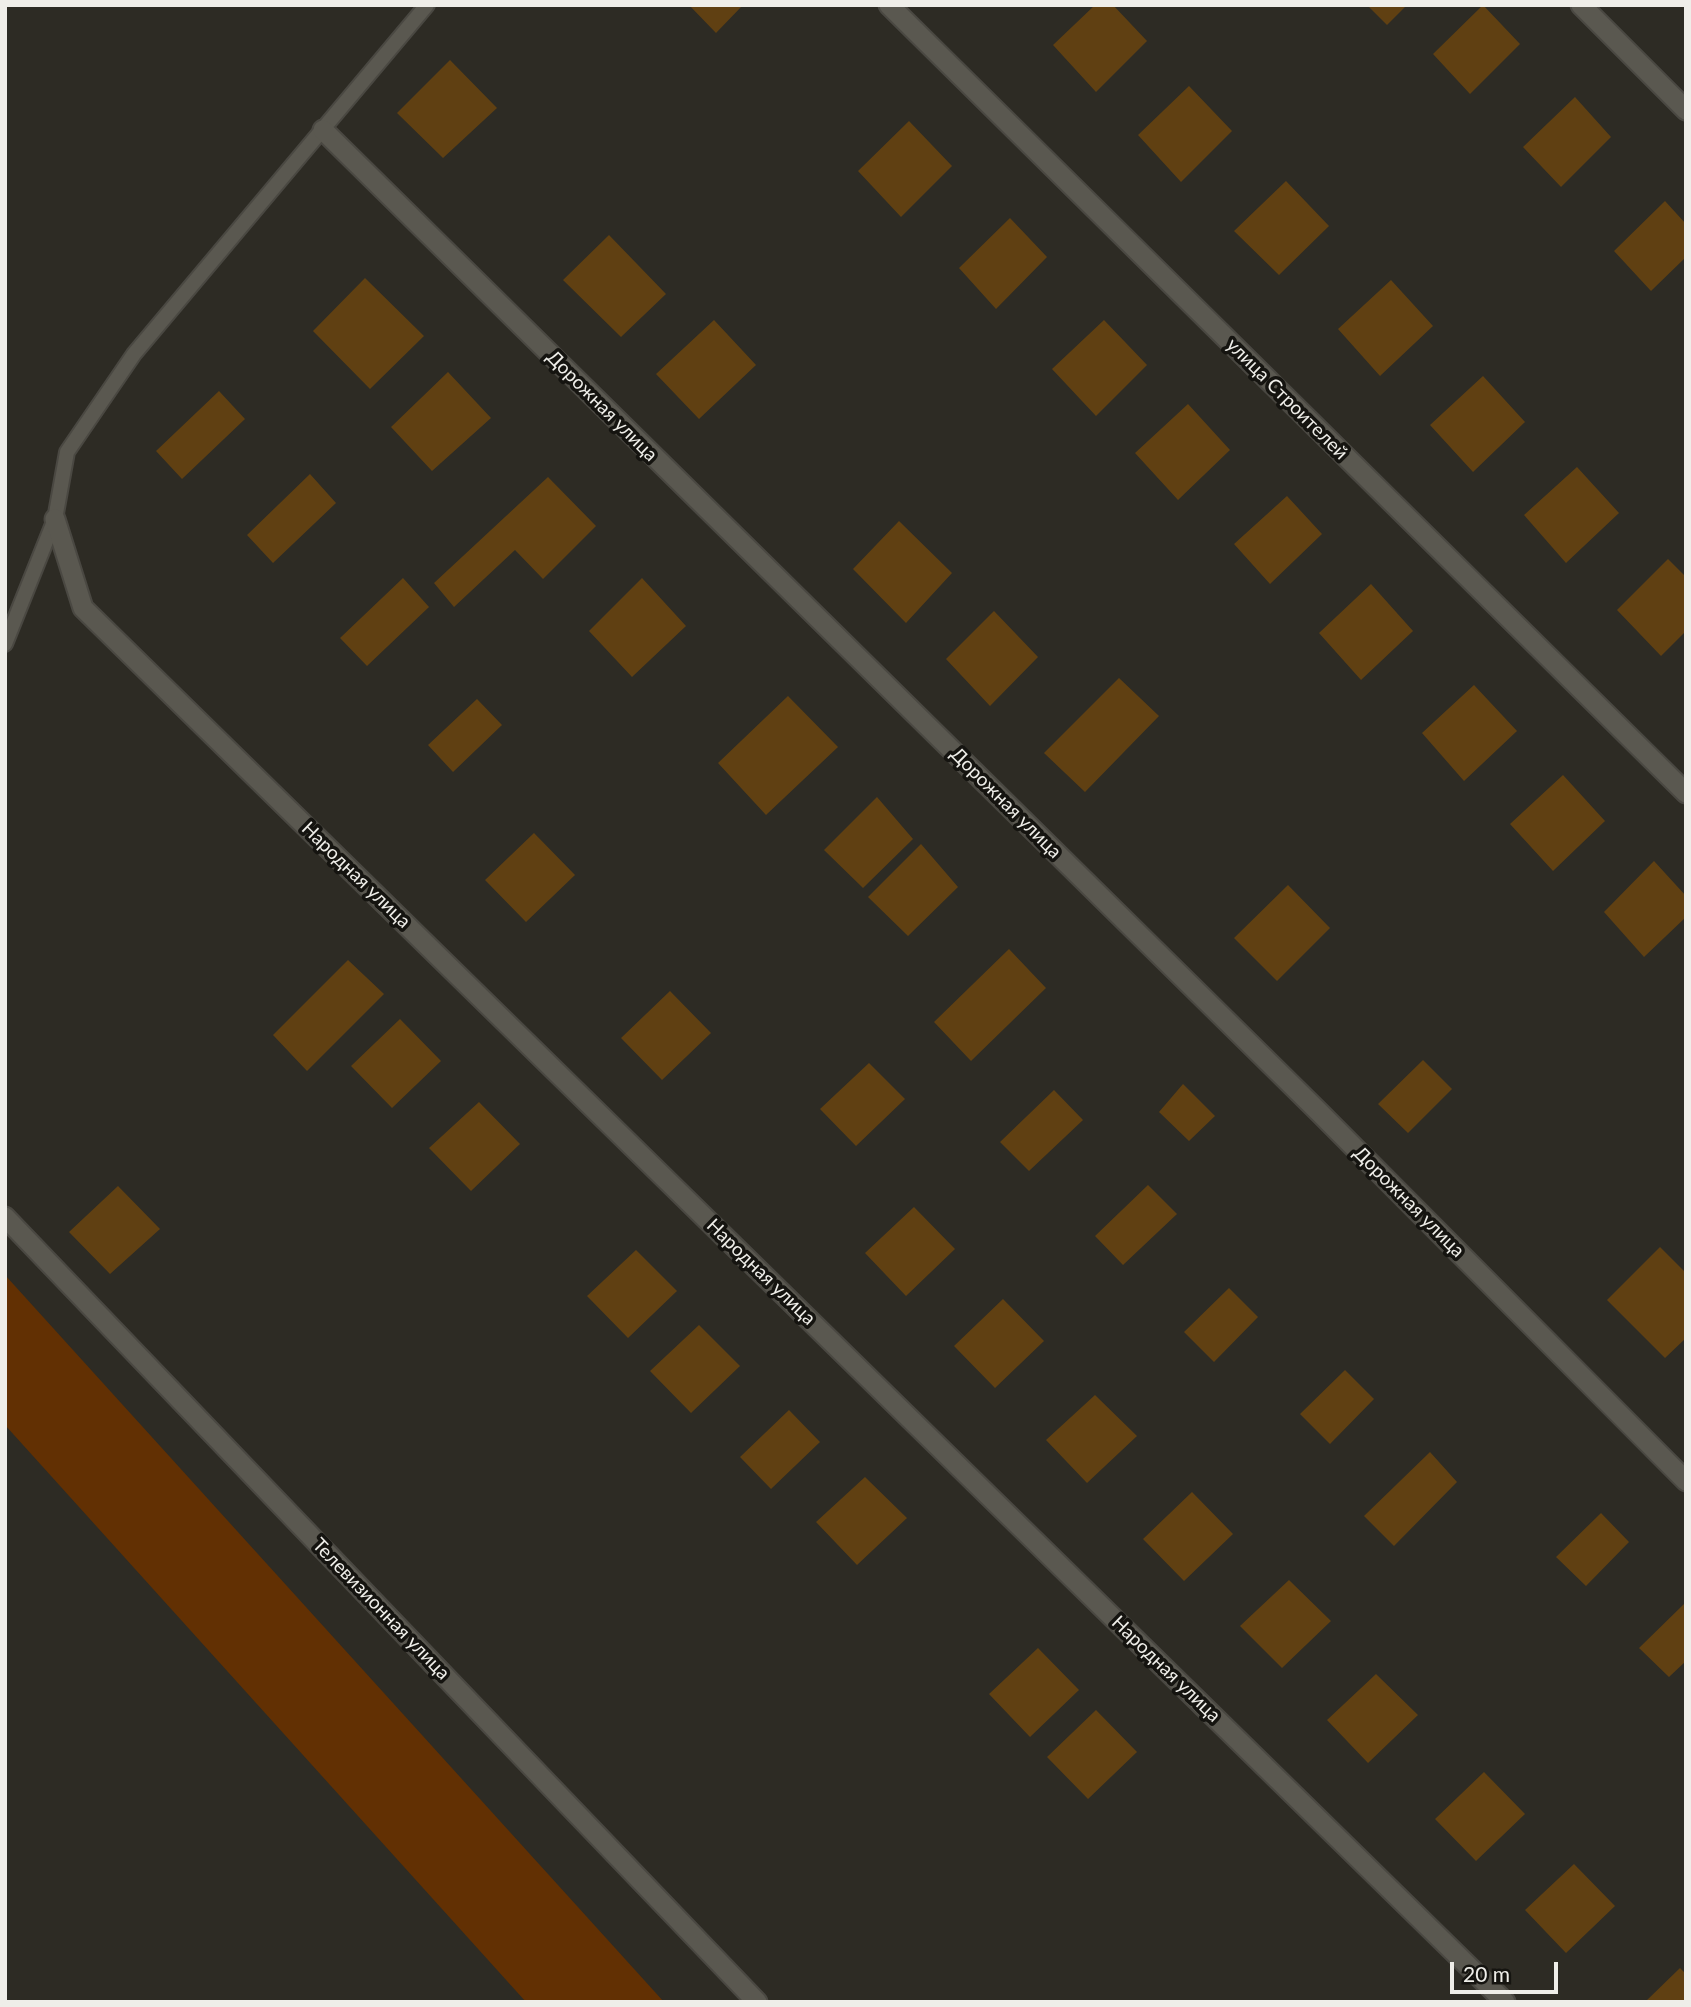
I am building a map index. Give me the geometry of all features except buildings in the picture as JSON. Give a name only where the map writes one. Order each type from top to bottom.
[{"type":"street","name":"улица Строителей","points":[[889,5],[1686,793]]},
{"type":"street","points":[[1581,5],[1686,110]]},
{"type":"street","name":"Дорожная улица","points":[[323,130],[1319,1112],[1686,1481]]},
{"type":"street","name":"Народная улица","points":[[55,519],[83,608],[1505,2002]]},
{"type":"street","name":"Телевизионная улица","points":[[5,1217],[757,2002]]},
{"type":"lane","points":[[5,644],[55,519],[68,452],[134,354],[427,5]]},
{"type":"shaded area","points":[[5,1275],[664,2002],[526,2002],[5,1425]]}]
